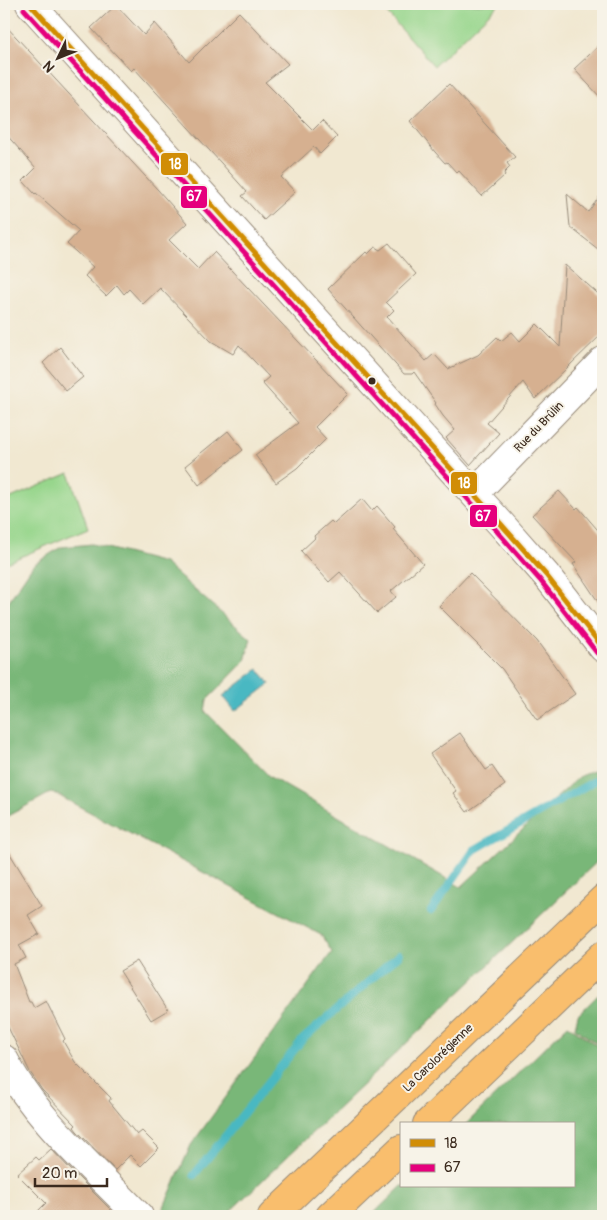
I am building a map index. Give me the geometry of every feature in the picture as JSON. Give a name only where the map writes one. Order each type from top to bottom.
[{"type":"highway","name":"La Carolorégienne","points":[[272,1216],[603,899]]},
{"type":"highway","points":[[429,1122],[603,955]]},
{"type":"highway","points":[[330,1216],[400,1150]]},
{"type":"street","points":[[30,4],[474,494],[546,575],[603,648]]},
{"type":"street","name":"Rue du Brûlin","points":[[474,494],[603,360]]},
{"type":"street","points":[[4,1059],[28,1099],[139,1216]]},
{"type":"green space","points":[[379,4],[499,4],[434,66]]},
{"type":"green space","points":[[69,473],[88,528],[4,564],[4,501]]},
{"type":"green space","points":[[92,544],[164,563],[251,639],[245,661],[207,700],[205,711],[270,777],[461,887],[580,776],[603,767],[603,856],[225,1216],[160,1216],[191,1145],[332,952],[321,935],[52,792],[4,818],[4,608],[33,565],[61,547]]},
{"type":"green space","points":[[603,990],[603,1048],[575,1028],[578,1015]]},
{"type":"green space","points":[[568,1025],[603,1050],[603,1210],[597,1216],[371,1216],[400,1188],[574,1188],[574,1122],[468,1122]]},
{"type":"water","points":[[258,669],[270,684],[235,711],[223,696]]},
{"type":"building","points":[[116,5],[144,35],[155,23],[189,62],[239,12],[288,64],[265,82],[313,130],[322,121],[337,137],[320,154],[314,147],[281,177],[295,192],[264,220],[242,196],[247,192],[221,163],[134,68],[131,71],[91,28]]},
{"type":"building","points":[[4,24],[187,223],[169,240],[198,269],[214,252],[348,394],[315,427],[326,439],[297,468],[276,483],[255,455],[298,423],[262,383],[269,377],[239,345],[233,354],[211,341],[160,288],[143,304],[129,289],[124,294],[117,285],[106,296],[85,276],[93,267],[67,244],[79,231],[35,194],[23,181],[36,168],[4,132]]},
{"type":"building","points":[[603,42],[603,100],[574,69]]},
{"type":"building","points":[[449,84],[515,157],[507,163],[510,167],[504,173],[505,175],[482,196],[459,171],[457,173],[447,162],[445,163],[410,121]]},
{"type":"building","points":[[603,192],[603,253],[570,227],[567,194],[588,212]]},
{"type":"building","points":[[389,243],[416,274],[386,302],[394,310],[387,317],[426,361],[434,354],[448,369],[478,355],[497,337],[501,341],[512,332],[520,341],[537,324],[560,347],[565,265],[603,298],[603,333],[535,399],[523,382],[487,423],[499,433],[470,465],[446,438],[455,430],[443,416],[414,372],[412,374],[404,374],[328,289],[366,252],[368,254],[375,247],[380,250]]},
{"type":"building","points":[[60,347],[83,377],[66,391],[43,363]]},
{"type":"building","points":[[228,431],[243,450],[199,485],[185,466]]},
{"type":"building","points":[[559,491],[576,509],[578,507],[603,536],[603,609],[573,564],[576,562],[532,515]]},
{"type":"building","points":[[362,499],[372,511],[377,506],[395,527],[393,529],[423,564],[391,591],[396,597],[377,613],[340,572],[329,582],[301,551],[331,521],[334,524]]},
{"type":"building","points":[[470,573],[537,641],[575,694],[537,720],[502,669],[439,606]]},
{"type":"building","points":[[460,733],[486,770],[492,766],[505,785],[467,812],[453,793],[456,791],[430,754]]},
{"type":"building","points":[[4,844],[42,906],[28,915],[39,934],[19,945],[26,958],[14,964],[29,1002],[31,1002],[34,1008],[46,1001],[65,1039],[63,1041],[75,1062],[111,1098],[109,1101],[137,1135],[142,1131],[159,1148],[141,1166],[130,1155],[115,1170],[77,1131],[74,1127],[76,1125],[42,1090],[30,1072],[4,1019]]},
{"type":"building","points":[[137,961],[168,1010],[151,1020],[120,971]]},
{"type":"building","points":[[51,1149],[117,1216],[33,1216],[46,1203],[17,1174],[36,1157],[39,1160]]},
{"type":"waterway","points":[[431,911],[474,850],[603,776]]},
{"type":"waterway","points":[[194,1175],[303,1039],[399,955]]},
{"type":"transit line","name":"18","points":[[30,4],[501,524],[546,575],[603,648]]},
{"type":"transit line","name":"67","points":[[24,9],[495,529],[540,580],[597,653]]}]
